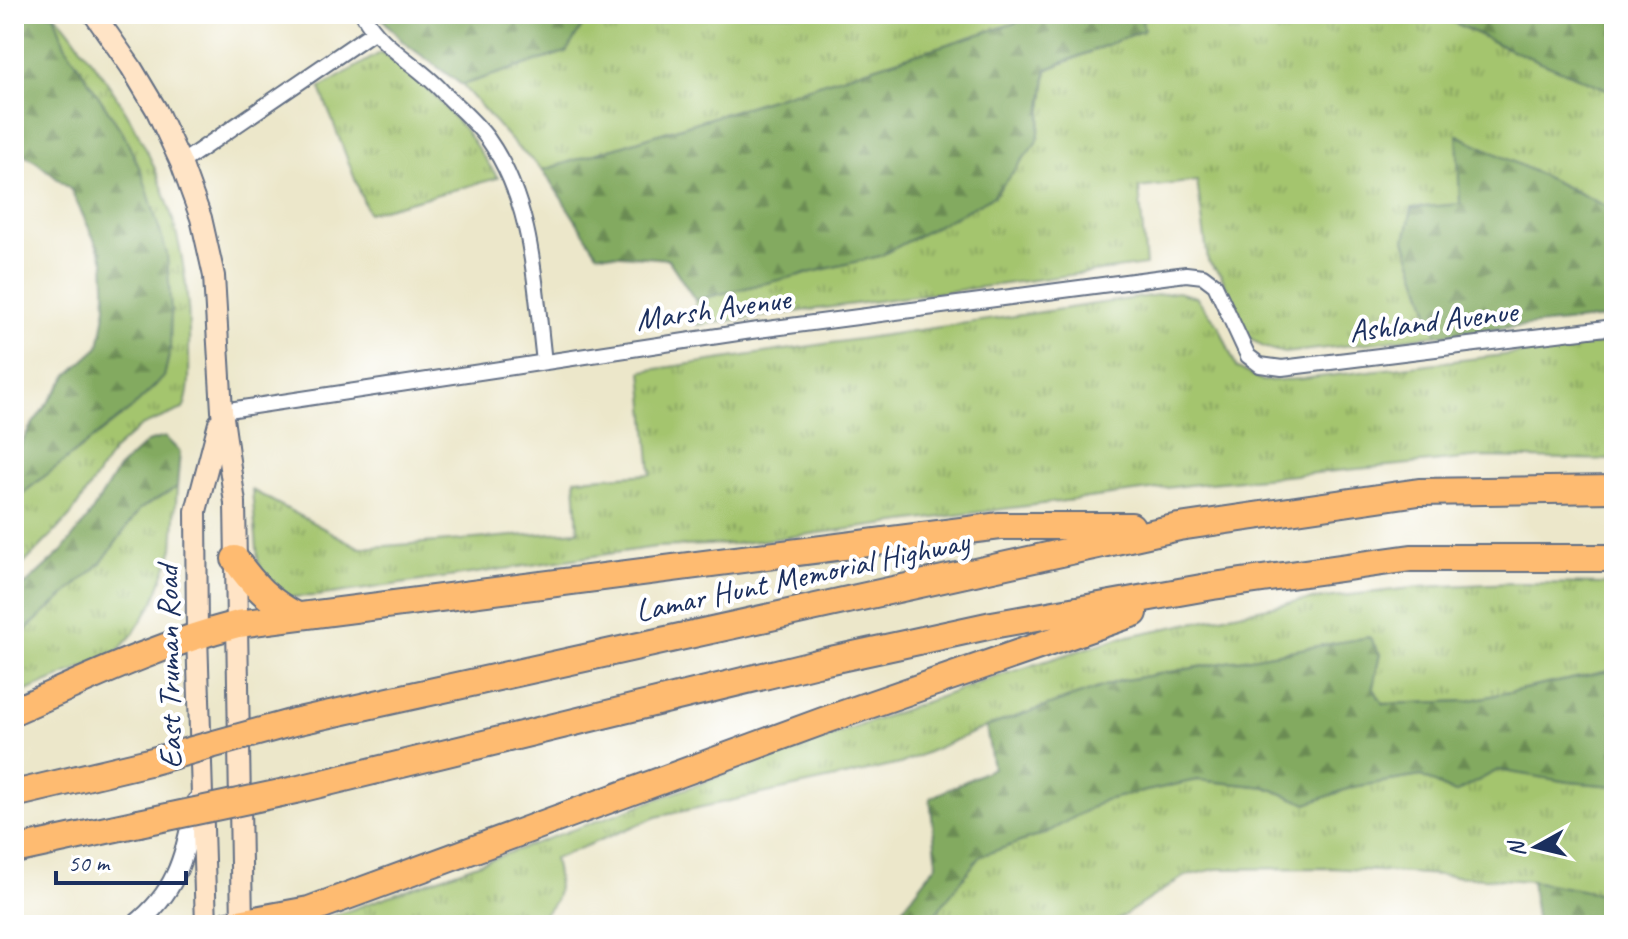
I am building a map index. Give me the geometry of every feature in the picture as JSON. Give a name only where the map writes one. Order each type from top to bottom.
[{"type":"highway","name":"Lamar Hunt Memorial Highway","points":[[14,794],[149,762],[294,722],[1179,527],[1419,492],[1614,489]]},
{"type":"highway","points":[[14,711],[132,659],[197,634],[238,624],[1000,526],[1179,527]]},
{"type":"highway","points":[[14,850],[295,790],[817,663],[992,625],[1213,586],[1411,558],[1614,558]]},
{"type":"highway","points":[[235,559],[252,583],[272,603],[297,616]]},
{"type":"highway","points":[[237,924],[300,918],[823,721],[1213,586]]},
{"type":"main road","name":"East Truman Road","points":[[94,14],[156,109],[181,163],[201,218],[214,276],[222,411],[235,503],[238,624],[237,924]]},
{"type":"main road","name":"East Truman Road","points":[[206,925],[196,511],[222,411]]},
{"type":"street","points":[[363,14],[373,32],[437,85],[487,138],[512,181],[528,235],[544,362]]},
{"type":"street","points":[[181,163],[373,32]]},
{"type":"street","name":"Marsh Avenue","points":[[222,411],[751,331],[1186,274],[1203,276],[1215,285],[1248,356],[1260,365]]},
{"type":"street","name":"Ashland Avenue","points":[[1260,365],[1282,368],[1614,327]]},
{"type":"street","points":[[135,925],[156,906],[173,884],[202,779]]},
{"type":"green space","points":[[14,14],[54,14],[65,45],[124,135],[142,173],[167,254],[171,311],[170,351],[164,377],[132,408],[27,490],[14,504],[14,458],[29,429],[68,375],[99,347],[106,307],[104,260],[71,190],[14,148],[14,93],[17,90],[14,88]]},
{"type":"green space","points":[[54,14],[108,84],[130,119],[164,191],[184,268],[189,380],[183,409],[141,426],[114,450],[71,515],[14,574],[14,504],[27,490],[132,408],[164,377],[170,351],[124,135],[65,45]]},
{"type":"green space","points":[[378,14],[590,14],[566,52],[462,85],[403,42]]},
{"type":"green space","points":[[590,14],[645,14],[652,24],[669,20],[669,14],[1044,14],[543,170],[517,147],[462,85],[566,52]]},
{"type":"green space","points":[[1044,14],[1141,14],[1144,30],[1047,69],[1038,140],[994,196],[880,256],[695,300],[668,259],[597,253],[543,170]]},
{"type":"green space","points":[[1141,14],[1437,14],[1502,46],[1614,92],[1614,210],[1458,135],[1460,204],[1405,240],[1437,335],[1284,353],[1263,347],[1249,337],[1221,275],[1208,261],[1197,181],[1139,188],[1146,265],[697,325],[695,300],[880,256],[1038,140],[1047,70],[1143,30]]},
{"type":"green space","points":[[1437,14],[1614,14],[1614,92],[1502,46]]},
{"type":"green space","points":[[382,52],[434,95],[465,130],[498,178],[368,213],[320,88]]},
{"type":"green space","points":[[1457,135],[1614,210],[1614,317],[1437,335],[1405,240],[1412,208],[1460,204]]},
{"type":"green space","points":[[1177,292],[1196,297],[1219,326],[1236,367],[1263,381],[1614,342],[1614,460],[1483,457],[1189,485],[734,544],[656,547],[317,596],[288,597],[264,578],[258,560],[252,490],[360,548],[578,531],[575,479],[651,474],[642,371]]},
{"type":"green space","points":[[165,437],[180,452],[177,487],[140,509],[101,563],[14,640],[14,595],[62,551],[90,515],[118,469],[147,442]]},
{"type":"green space","points":[[177,487],[173,549],[154,601],[133,634],[114,655],[14,696],[14,640],[101,563],[140,509]]},
{"type":"green space","points":[[1514,583],[1614,584],[1614,670],[1467,701],[1382,704],[1373,687],[1380,654],[1369,637],[1119,681],[986,727],[900,764],[656,817],[554,859],[558,882],[556,900],[545,913],[524,925],[309,925],[992,678],[1119,638],[1298,601],[1420,587]]},
{"type":"green space","points":[[1369,637],[1380,654],[1373,687],[1383,704],[1467,701],[1614,670],[1614,786],[1498,770],[1455,793],[1421,776],[1353,787],[1307,804],[1266,787],[1197,780],[1105,800],[1046,833],[980,856],[927,925],[890,925],[937,864],[930,798],[993,768],[986,727],[1119,681]]},
{"type":"green space","points":[[1497,770],[1614,786],[1614,896],[1531,881],[1331,868],[1216,869],[1185,876],[1109,925],[927,925],[980,856],[1046,833],[1105,800],[1197,780],[1266,787],[1307,804],[1353,787],[1422,776],[1455,792]]},
{"type":"green space","points":[[1531,881],[1614,896],[1614,925],[1537,925]]}]
